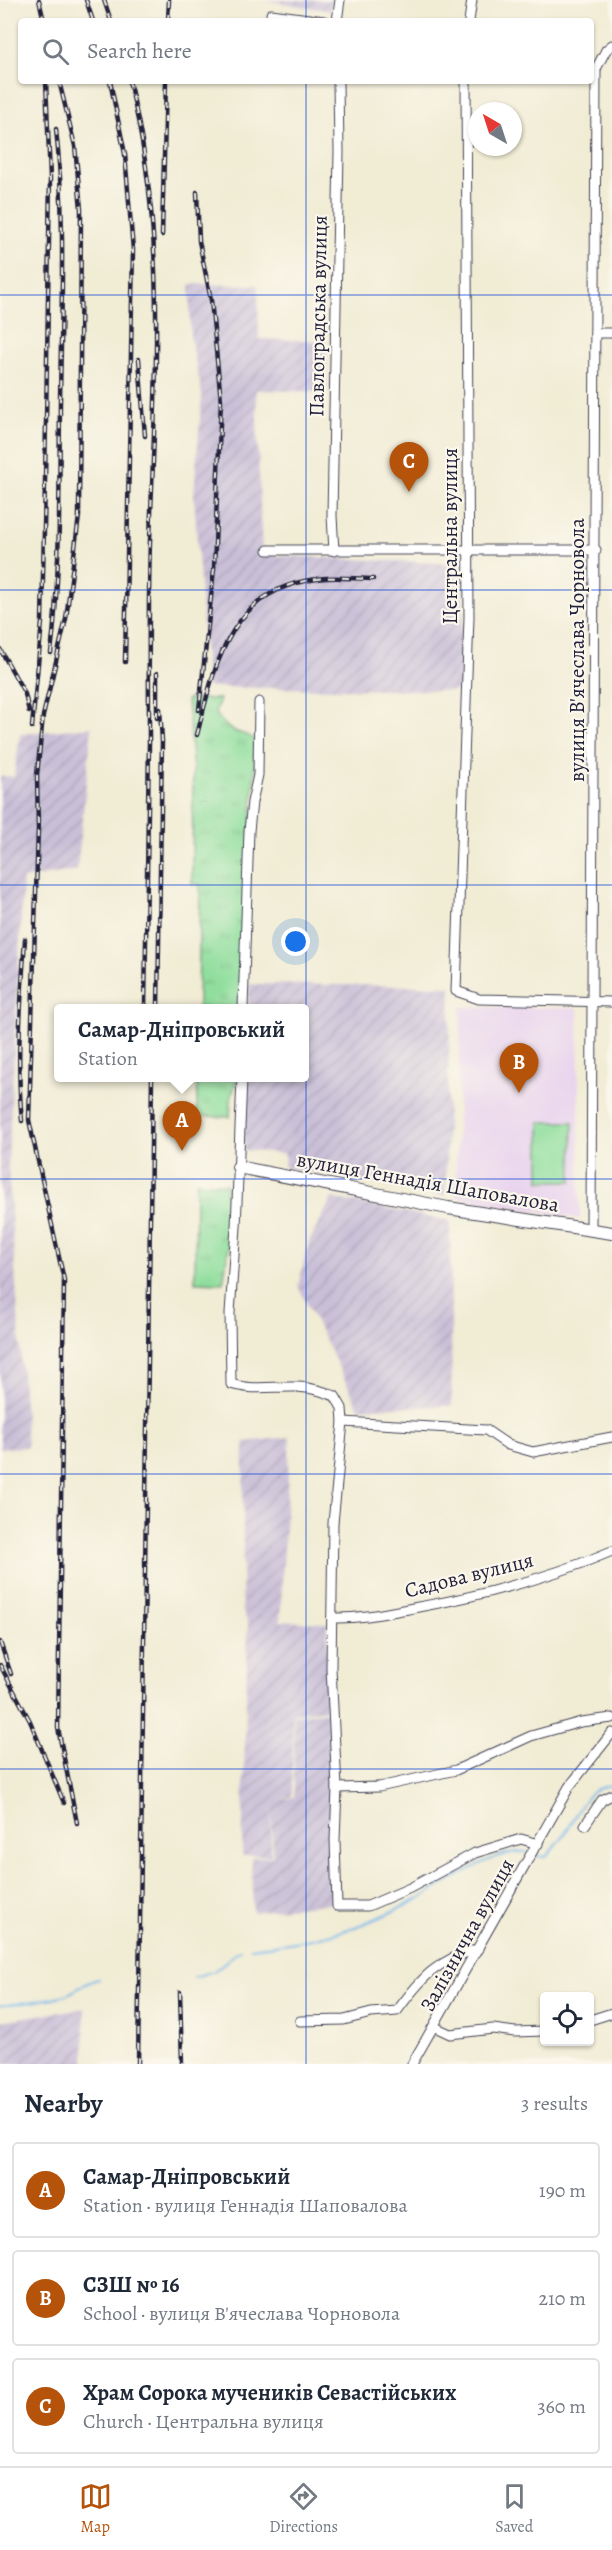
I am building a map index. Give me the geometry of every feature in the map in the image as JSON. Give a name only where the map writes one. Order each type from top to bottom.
[{"type":"street","points":[[337,18],[340,0]]},
{"type":"street","points":[[469,18],[472,0]]},
{"type":"street","points":[[271,14],[301,18]]},
{"type":"street","points":[[594,68],[612,45]]},
{"type":"street","name":"вулиця В'ячеслава Чорновола","points":[[591,1230],[596,550],[594,68]]},
{"type":"street","name":"Павлоградська вулиця","points":[[334,551],[338,84]]},
{"type":"street","name":"Центральна вулиця","points":[[466,84],[469,628],[456,991],[479,999],[593,1001]]},
{"type":"street","points":[[595,333],[612,333]]},
{"type":"street","points":[[268,550],[596,550]]},
{"type":"street","points":[[243,1004],[249,831],[258,775],[259,702]]},
{"type":"street","points":[[593,1001],[612,1002]]},
{"type":"street","points":[[242,1082],[230,1313],[231,1384],[243,1388],[316,1389],[335,1396],[342,1408],[343,1422],[333,1523],[331,1668],[337,1788],[335,1840],[337,1906],[368,1906],[410,1888],[475,1853],[521,1839],[534,1851]]},
{"type":"street","name":"вулиця Геннадія Шаповалова","points":[[238,1167],[448,1208],[612,1233]]},
{"type":"street","points":[[343,1422],[486,1430],[508,1445],[533,1452],[612,1437]]},
{"type":"street","name":"Садова вулиця","points":[[332,1618],[356,1619],[482,1594],[557,1572],[612,1551]]},
{"type":"street","points":[[337,1788],[379,1788],[456,1770],[531,1736],[581,1722],[612,1719]]},
{"type":"street","name":"Залізнична вулиця","points":[[540,2031],[515,2032],[492,2029],[450,2034],[435,2027],[569,1787],[612,1733]]},
{"type":"street","points":[[585,1825],[602,1800],[612,1795]]},
{"type":"street","points":[[300,2021],[344,2020],[371,2013],[397,2011],[420,1980],[453,1956],[478,1949]]},
{"type":"street","points":[[594,2019],[612,2013]]},
{"type":"street","points":[[412,2064],[435,2027]]},
{"type":"shaded area","points":[[265,0],[332,0],[331,11]]},
{"type":"shaded area","points":[[190,284],[258,285],[259,339],[326,341],[327,392],[256,390],[262,555],[463,564],[462,691],[207,687],[194,494],[202,394],[190,336]]},
{"type":"shaded area","points":[[92,727],[77,870],[23,879],[8,1165],[27,1447],[0,1448],[0,776],[14,777],[20,734]]},
{"type":"shaded area","points":[[249,984],[451,986],[445,1196],[284,1167],[285,1154],[244,1150],[246,1082],[309,1082],[309,1004],[248,1004]]},
{"type":"shaded area","points":[[461,1007],[578,1008],[580,1219],[455,1197]]},
{"type":"shaded area","points":[[332,1198],[450,1221],[452,1406],[359,1408],[298,1286],[309,1242]]},
{"type":"shaded area","points":[[290,1437],[280,1621],[327,1623],[329,1709],[293,1713],[292,1796],[277,1799],[294,1797],[294,1715],[331,1711],[332,1903],[253,1912],[251,1858],[273,1856],[271,1806],[271,1855],[242,1856],[248,1623],[242,1609],[244,1442]]},
{"type":"shaded area","points":[[85,2008],[84,2064],[0,2064],[0,2021]]},
{"type":"green space","points":[[187,699],[220,699],[215,713],[222,722],[230,729],[254,739],[255,766],[240,1004],[198,1004],[200,884],[192,884],[193,770]]},
{"type":"green space","points":[[197,1082],[236,1082],[231,1098],[230,1117],[197,1116]]},
{"type":"green space","points":[[540,1122],[573,1122],[572,1181],[540,1181]]},
{"type":"green space","points":[[196,1182],[226,1184],[226,1193],[230,1194],[229,1246],[223,1283],[195,1282]]},
{"type":"waterway","points":[[537,1856],[546,1857],[565,1834],[590,1794],[612,1785]]},
{"type":"waterway","points":[[250,1948],[317,1938],[355,1927],[410,1903],[486,1861],[514,1852],[527,1852]]},
{"type":"waterway","points":[[194,1977],[214,1971],[240,1950]]},
{"type":"waterway","points":[[0,2006],[65,1995],[99,1979]]},
{"type":"railway","points":[[39,0],[43,18]]},
{"type":"railway","points":[[86,0],[92,18]]},
{"type":"railway","points":[[104,0],[110,18]]},
{"type":"railway","points":[[168,18],[169,0]]},
{"type":"railway","points":[[32,727],[42,622],[50,178],[46,84]]},
{"type":"railway","points":[[60,84],[75,146],[81,209],[79,516],[66,619],[43,716],[37,775],[38,828],[29,1120],[64,1280],[58,1728],[77,1823]]},
{"type":"railway","points":[[111,84],[125,154],[133,250],[125,662]]},
{"type":"railway","points":[[130,84],[141,137],[149,194],[156,310],[149,566],[145,1004]]},
{"type":"railway","points":[[162,235],[166,84]]},
{"type":"railway","points":[[51,653],[58,560],[62,300],[61,197],[56,129]]},
{"type":"railway","points":[[197,192],[199,241],[211,300],[221,400],[214,569],[199,710]]},
{"type":"railway","points":[[139,359],[145,436]]},
{"type":"railway","points":[[197,735],[211,682],[231,634],[246,614],[264,598],[288,586],[317,579],[373,579]]},
{"type":"railway","points":[[0,649],[25,694],[29,712]]},
{"type":"railway","points":[[157,673],[157,718]]},
{"type":"railway","points":[[158,1004],[162,741],[160,709]]},
{"type":"railway","points":[[22,1121],[19,1053],[25,939]]},
{"type":"railway","points":[[138,2064],[152,1082]]},
{"type":"railway","points":[[0,1642],[11,1674]]},
{"type":"railway","points":[[0,1665],[30,1721],[64,1803]]},
{"type":"railway","points":[[180,1992],[182,2064]]},
{"type":"place","name":"Храм Сорока мучеників Севастійських","points":[[409,492]]},
{"type":"place","name":"СЗШ № 16","points":[[519,1093]]},
{"type":"place","name":"Самар-Дніпровський","points":[[182,1151]]}]
